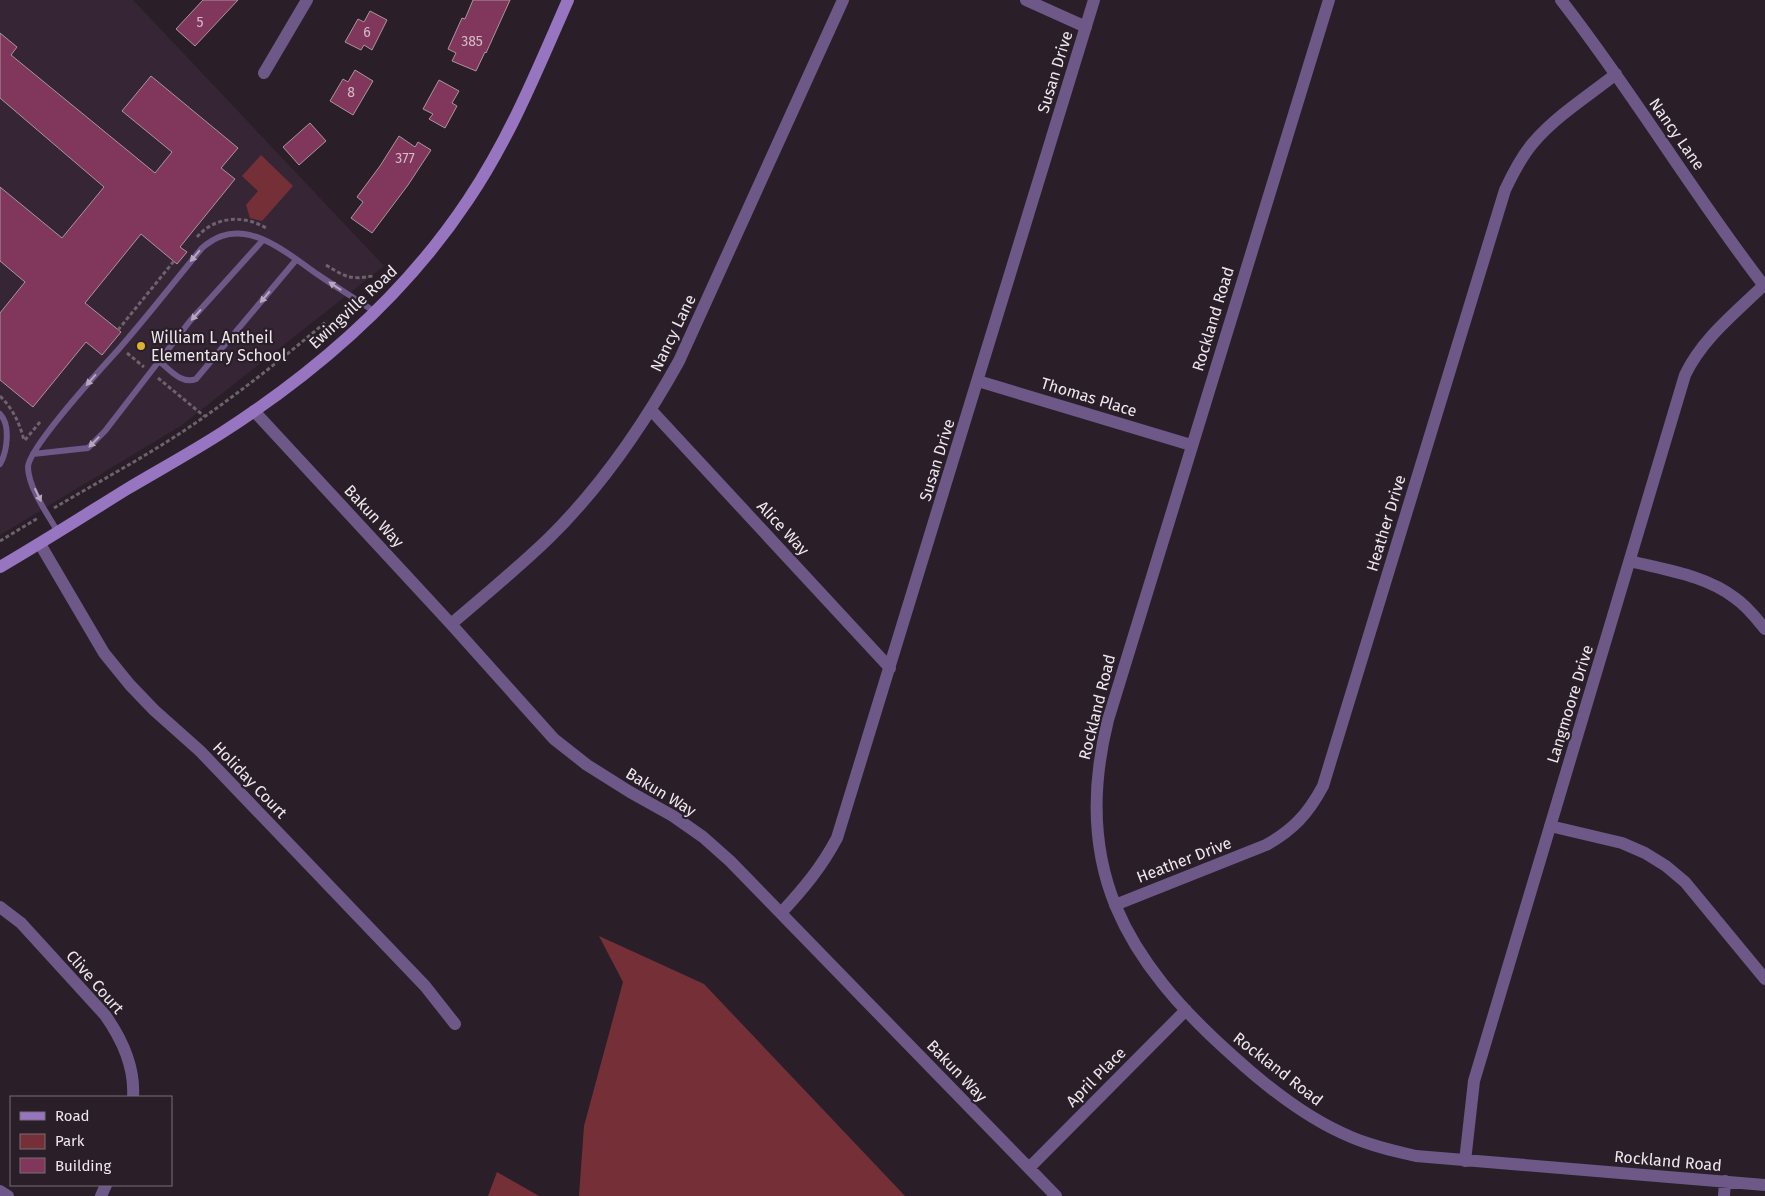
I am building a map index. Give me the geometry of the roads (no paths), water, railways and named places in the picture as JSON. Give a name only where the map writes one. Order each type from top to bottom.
[{"type":"main road","name":"Ewingville Road","points":[[0,567],[254,411],[340,346],[376,313],[440,240],[469,199],[494,158],[522,103],[568,0]]},
{"type":"street","points":[[264,73],[307,0]]},
{"type":"street","name":"Nancy Lane","points":[[451,624],[548,538],[596,486],[621,455],[652,410],[679,361],[843,0]]},
{"type":"street","points":[[1026,0],[1086,27]]},
{"type":"street","name":"Susan Drive","points":[[780,913],[813,878],[838,838],[1094,0]]},
{"type":"street","name":"Rockland Road","points":[[1329,0],[1191,445],[1100,749],[1096,784],[1098,843],[1104,872],[1114,904],[1127,932],[1159,982],[1214,1040],[1294,1106],[1321,1123],[1351,1138],[1383,1149],[1416,1156],[1765,1185]]},
{"type":"street","name":"Nancy Lane","points":[[1561,0],[1593,41],[1729,239],[1764,286]]},
{"type":"street","name":"Heather Drive","points":[[1114,904],[1266,846],[1298,823],[1311,808],[1323,786],[1505,190],[1516,167],[1550,126],[1616,74]]},
{"type":"street","name":"Langmoore Drive","points":[[1465,1160],[1474,1081],[1685,375],[1704,343],[1764,286]]},
{"type":"street","name":"Thomas Place","points":[[978,381],[1191,445]]},
{"type":"street","name":"Alice Way","points":[[652,410],[890,668]]},
{"type":"street","name":"Bakun Way","points":[[254,411],[554,738],[587,765],[673,816],[703,837],[730,861],[1056,1196]]},
{"type":"street","name":"Holiday Court","points":[[40,544],[104,653],[130,686],[200,751],[418,979],[455,1024]]},
{"type":"street","points":[[1630,561],[1703,580],[1722,588],[1737,599],[1765,629]]},
{"type":"street","points":[[1550,826],[1622,843],[1645,853],[1666,866],[1685,882],[1765,979]]},
{"type":"street","name":"Clive Court","points":[[0,907],[21,923],[104,1015],[116,1032],[125,1049],[131,1070],[133,1096]]},
{"type":"street","name":"April Place","points":[[1028,1168],[1186,1010]]},
{"type":"street","points":[[1724,1196],[1725,1181]]},
{"type":"street","points":[[0,1191],[8,1196]]},
{"type":"lane","points":[[58,533],[46,513],[30,477],[28,465],[33,454],[46,434],[202,248],[212,240],[223,234],[245,234],[263,240],[376,313]]},
{"type":"lane","points":[[33,454],[88,448],[105,431],[190,321],[263,240]]},
{"type":"lane","points":[[159,361],[184,381],[196,379],[296,260]]},
{"type":"lane","points":[[0,414],[3,416],[7,437],[3,459],[0,464]]},
{"type":"place","name":"William L Antheil Elementary School","points":[[141,346]]}]
